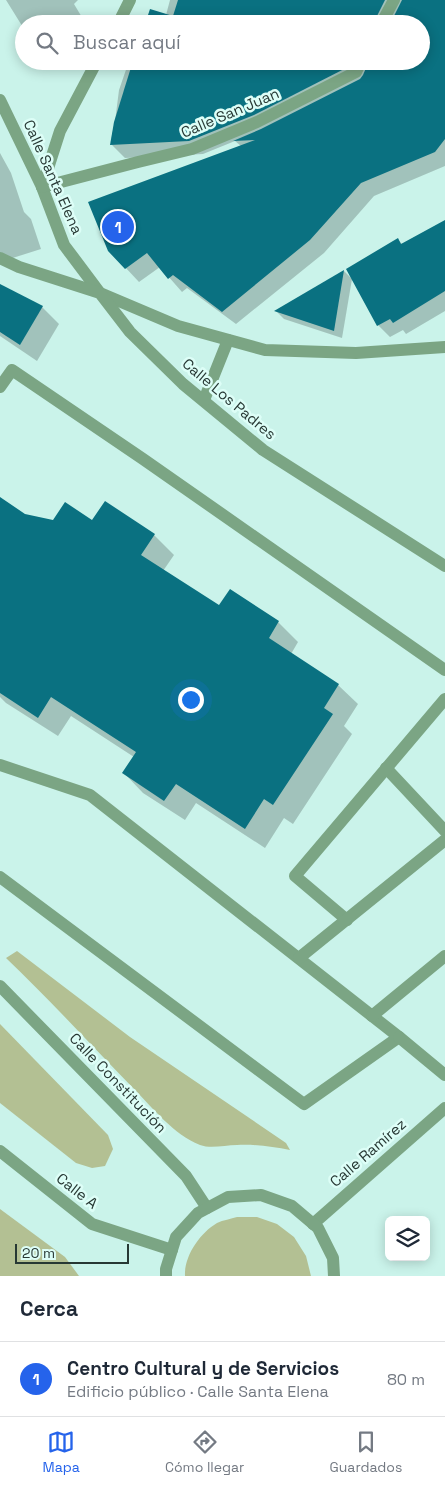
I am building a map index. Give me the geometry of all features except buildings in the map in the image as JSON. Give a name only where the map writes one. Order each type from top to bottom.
[{"type":"street","points":[[122,15],[130,0]]},
{"type":"street","points":[[386,15],[394,0]]},
{"type":"street","points":[[42,188],[60,131],[92,70]]},
{"type":"street","name":"Calle San Juan","points":[[42,188],[192,149],[257,122],[357,70]]},
{"type":"street","name":"Calle Santa Elena","points":[[0,100],[42,188],[64,245],[100,293]]},
{"type":"street","points":[[0,258],[19,267],[100,293],[178,326],[265,350],[347,353],[445,347]]},
{"type":"street","name":"Calle Los Padres","points":[[100,293],[130,332],[183,384],[263,450],[445,566]]},
{"type":"street","points":[[204,400],[228,340]]},
{"type":"street","points":[[0,387],[12,370],[445,670]]},
{"type":"street","points":[[347,920],[295,876],[445,699]]},
{"type":"street","points":[[0,765],[90,795],[445,1075]]},
{"type":"street","points":[[386,768],[445,831]]},
{"type":"street","points":[[299,958],[445,840]]},
{"type":"street","points":[[0,877],[304,1104],[399,1037]]},
{"type":"street","points":[[372,1016],[445,956]]},
{"type":"street","name":"Calle Constitución","points":[[0,986],[186,1176],[207,1208]]},
{"type":"street","name":"Calle Ramírez","points":[[313,1224],[445,1108]]},
{"type":"street","name":"Calle A","points":[[0,1151],[92,1224],[172,1250]]},
{"type":"street","points":[[166,1276],[166,1269],[176,1238],[198,1213],[228,1198],[261,1195],[292,1206],[318,1228],[333,1258],[334,1276]]},
{"type":"green space","points":[[17,951],[130,1037],[286,1143],[290,1150],[250,1145],[204,1146],[181,1134],[157,1113],[6,958]]},
{"type":"green space","points":[[0,1024],[108,1135],[113,1149],[105,1166],[92,1168],[76,1163],[0,1103]]},
{"type":"green space","points":[[0,1209],[65,1257],[79,1276],[0,1276]]},
{"type":"green space","points":[[237,1217],[257,1217],[277,1224],[294,1237],[306,1256],[311,1276],[185,1276],[185,1268],[190,1253],[199,1239],[217,1223]]},
{"type":"place","name":"Centro Cultural y de Servicios","points":[[118,227]]}]
